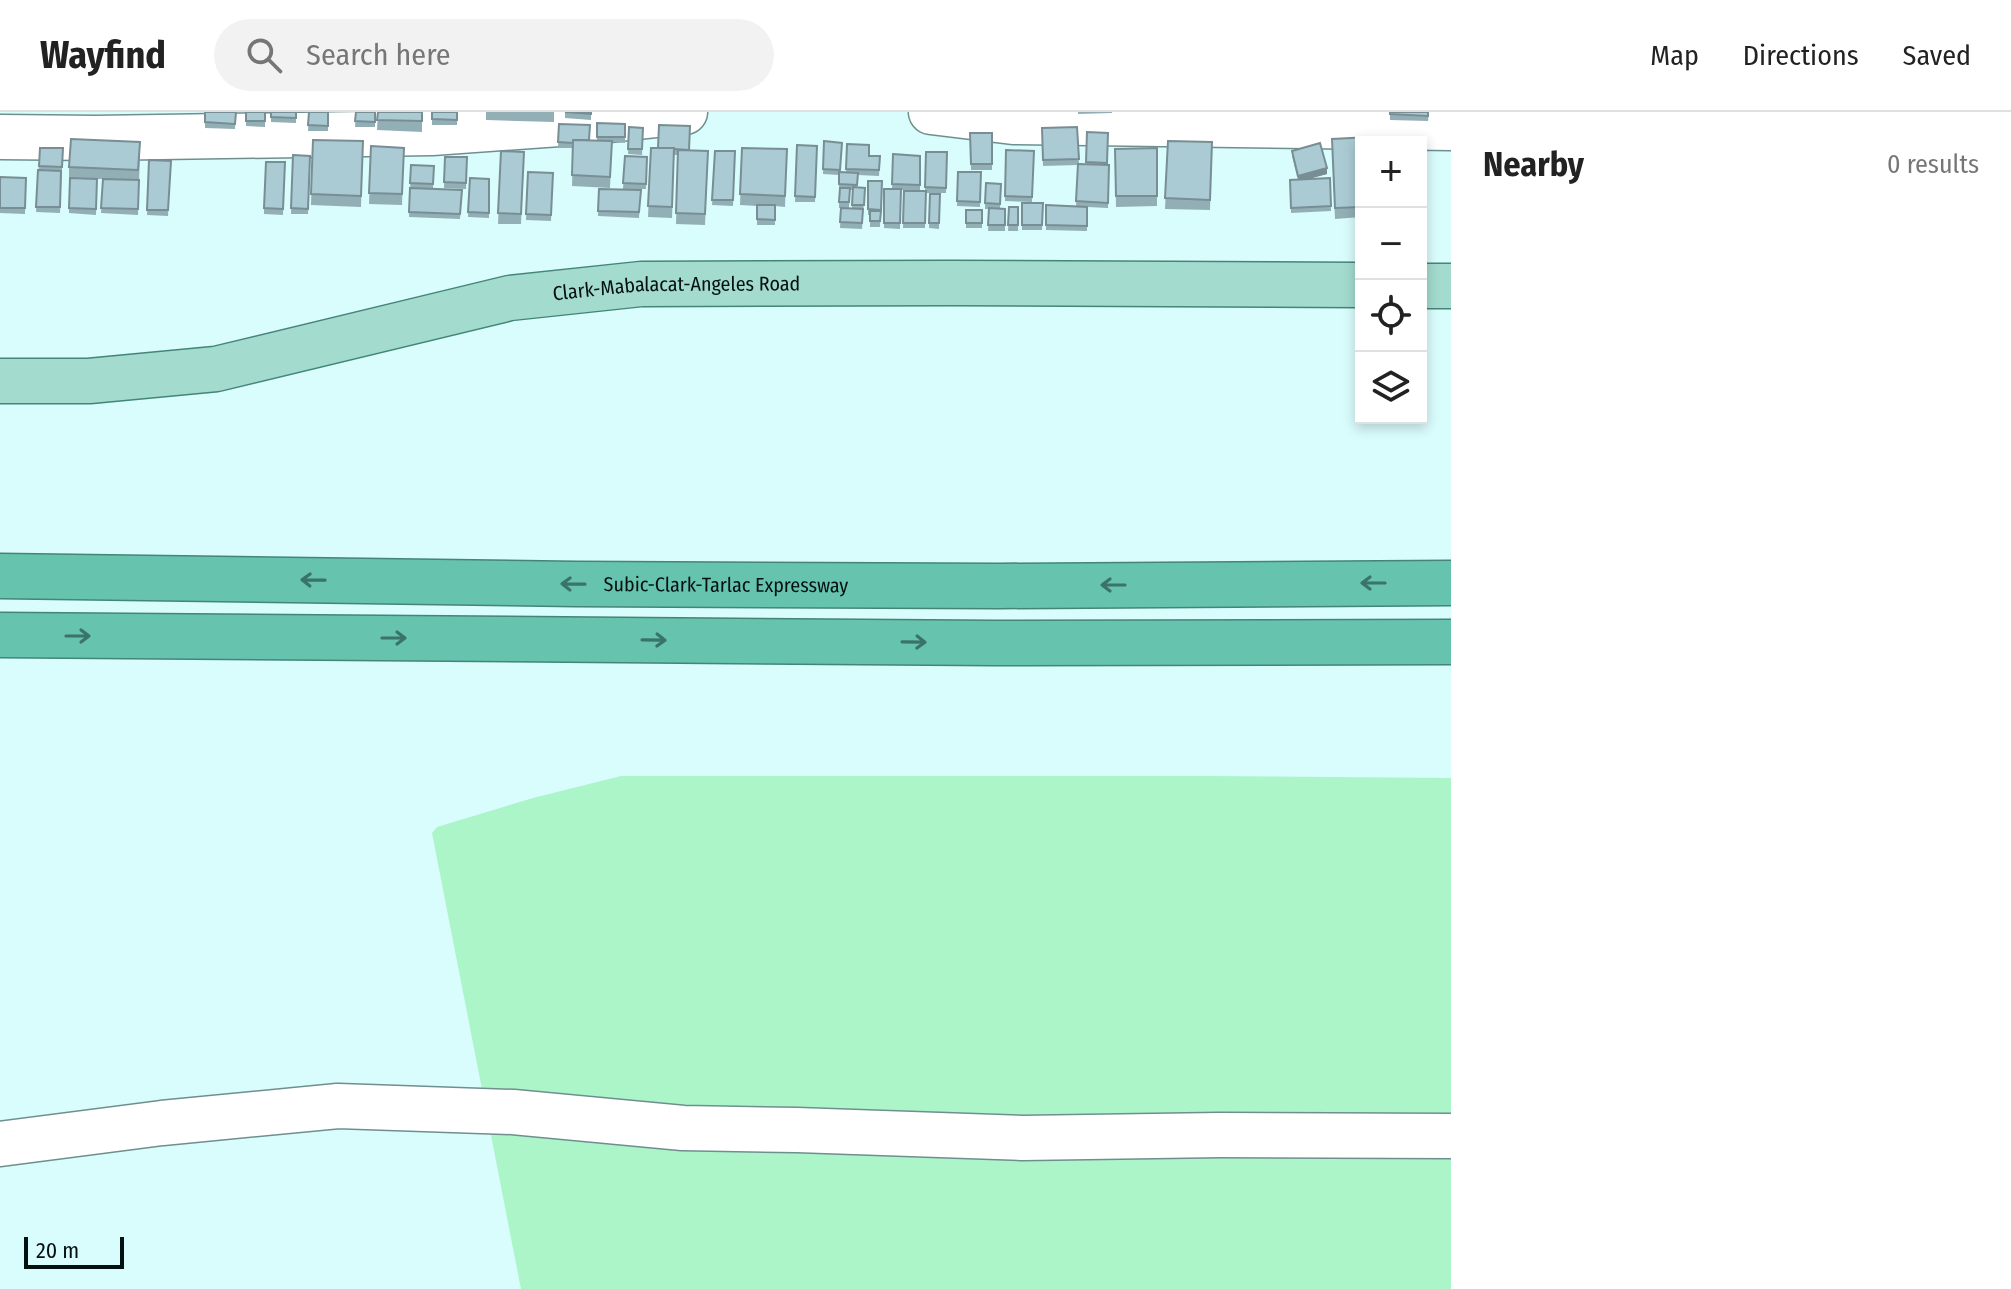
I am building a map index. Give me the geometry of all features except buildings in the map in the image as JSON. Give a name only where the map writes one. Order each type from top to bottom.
[{"type":"highway","name":"Subic-Clark-Tarlac Expressway","points":[[0,576],[999,586],[1451,583]]},
{"type":"highway","points":[[0,635],[994,643],[1451,642]]},
{"type":"main road","name":"Clark-Mabalacat-Angeles Road","points":[[0,381],[89,381],[216,369],[510,298],[641,284],[1355,285]]},
{"type":"main road","points":[[1427,286],[1451,286]]},
{"type":"street","points":[[0,137],[432,133],[685,112]]},
{"type":"street","points":[[931,112],[1013,117],[1451,128]]},
{"type":"street","points":[[0,1144],[162,1123],[338,1106],[513,1112],[683,1128],[1007,1137],[1451,1136]]},
{"type":"green space","points":[[621,776],[1451,778],[1451,1289],[521,1289],[432,833],[437,827],[533,798]]}]
